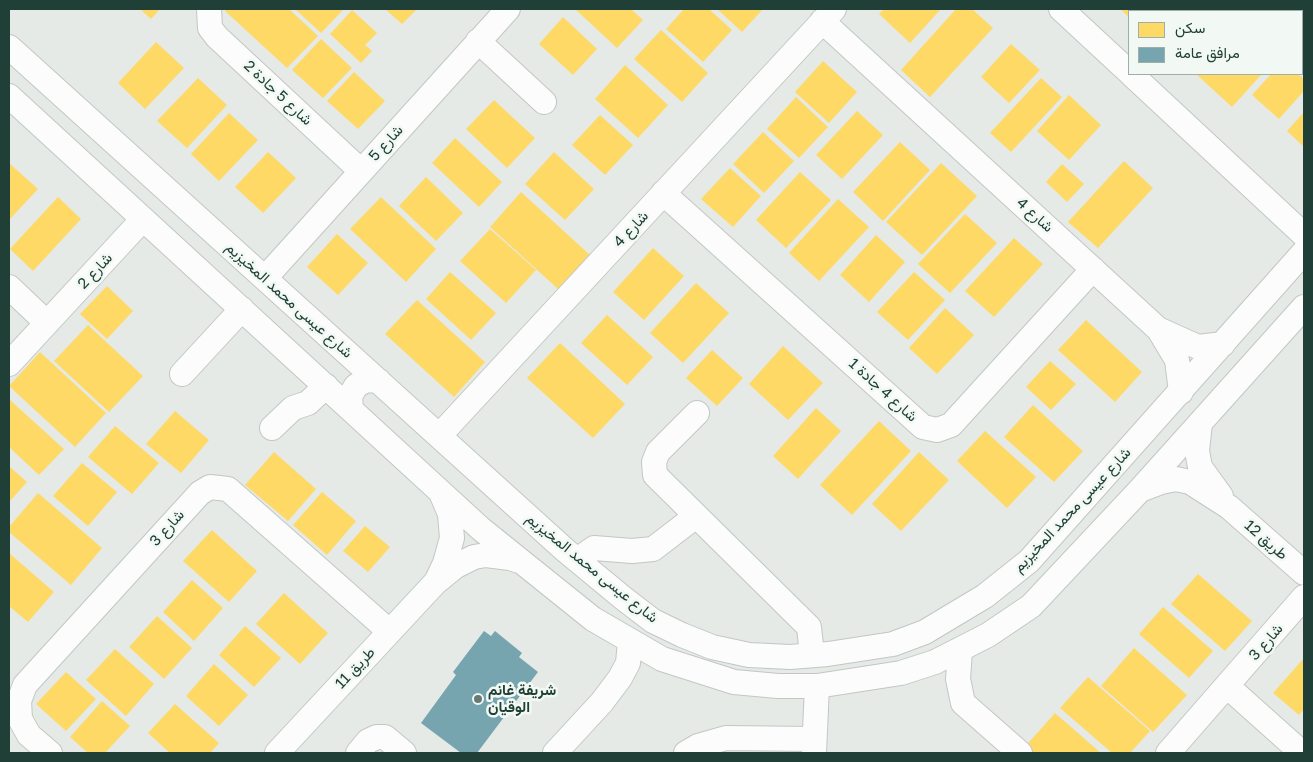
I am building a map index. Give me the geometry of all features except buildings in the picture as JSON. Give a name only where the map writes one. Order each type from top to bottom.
[{"type":"street","name":"شارع 5 جادة 2","points":[[209,9],[210,28],[217,37],[360,171]]},
{"type":"street","name":"شارع 5","points":[[265,278],[508,9]]},
{"type":"street","points":[[1061,9],[1128,71]]},
{"type":"street","name":"شارع 4","points":[[439,436],[828,15],[1158,329],[1177,360],[1181,392]]},
{"type":"street","points":[[478,41],[544,102]]},
{"type":"street","name":"شارع عيسى محمد المخيزيم","points":[[9,47],[577,560],[653,621],[704,644],[750,655],[812,655],[877,647],[917,635],[961,612],[1011,576],[1044,545],[1223,344],[1296,270],[1304,252]]},
{"type":"street","points":[[1132,75],[1304,235]]},
{"type":"street","points":[[9,96],[440,490],[522,562],[593,619],[630,641],[662,659],[734,682],[778,686],[817,686],[901,673],[960,651],[1030,606],[1139,491],[1304,307]]},
{"type":"street","name":"شارع 4 جادة 1","points":[[663,194],[923,427],[937,430],[951,425],[1094,269]]},
{"type":"street","name":"شارع 2","points":[[9,364],[143,219]]},
{"type":"street","points":[[9,287],[47,323]]},
{"type":"street","points":[[182,374],[242,309]]},
{"type":"street","name":"شارع 4","points":[[1158,329],[1198,347],[1223,344]]},
{"type":"street","points":[[272,428],[296,406],[308,403],[320,370],[330,364],[336,354],[335,342]]},
{"type":"street","points":[[351,409],[350,396],[356,386],[366,380],[379,381]]},
{"type":"street","points":[[697,412],[658,452],[654,462],[655,475],[809,627],[812,655]]},
{"type":"street","name":"طريق 12","points":[[1200,423],[1197,452],[1200,466],[1229,508]]},
{"type":"street","name":"طريق 12","points":[[1139,491],[1161,482],[1176,479],[1190,482],[1229,508],[1304,572]]},
{"type":"street","name":"شارع 3","points":[[50,753],[29,735],[20,719],[19,701],[25,685],[200,493],[210,487],[228,489],[389,631]]},
{"type":"street","name":"طريق 11","points":[[435,583],[445,562],[452,538],[450,514],[440,490]]},
{"type":"street","points":[[577,560],[594,548],[632,551],[653,549],[696,516]]},
{"type":"street","points":[[1044,545],[1043,552],[1051,564],[1058,566],[1072,563]]},
{"type":"street","name":"طريق 11","points":[[287,750],[389,631],[435,583],[464,561],[474,557],[499,556],[522,562]]},
{"type":"street","points":[[1011,576],[1024,580],[1029,586],[1032,600],[1030,606]]},
{"type":"street","name":"شارع 3","points":[[1168,753],[1304,597]]},
{"type":"street","points":[[555,753],[602,702],[620,678],[628,663],[630,641]]},
{"type":"street","points":[[960,651],[958,679],[963,703],[1020,753]]},
{"type":"street","points":[[686,753],[698,746],[726,738],[814,746],[817,686]]},
{"type":"street","points":[[1227,686],[1302,753]]},
{"type":"street","points":[[358,753],[368,741],[377,737],[385,737],[404,753]]},
{"type":"place","name":"شريفة غانم الوقيان","points":[[478,699]]}]
